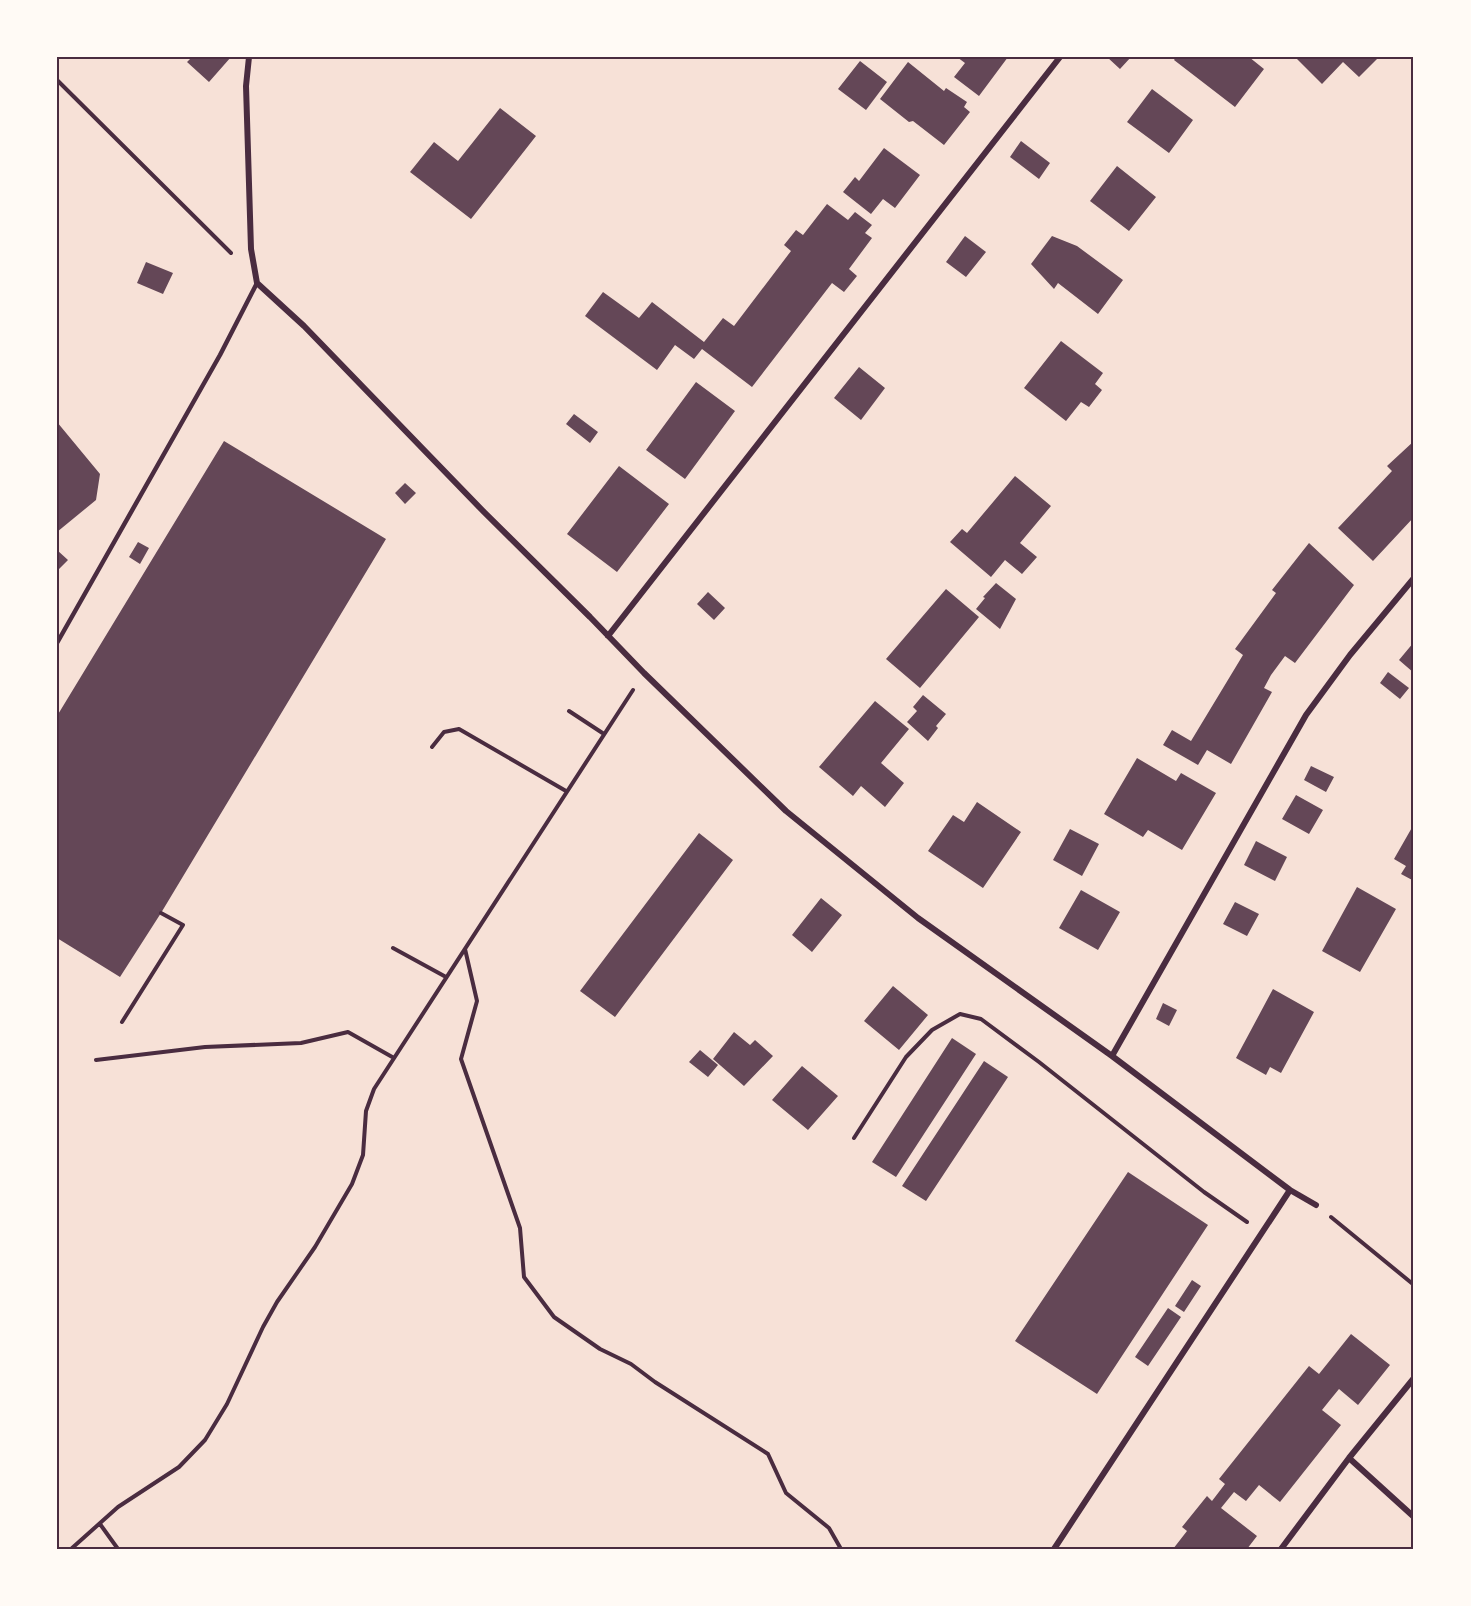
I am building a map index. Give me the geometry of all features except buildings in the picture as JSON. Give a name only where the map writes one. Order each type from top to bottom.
[{"type":"street","points":[[249,57],[246,86],[251,249],[257,283],[304,326],[644,673],[786,811],[918,918],[1112,1056],[1290,1190],[1316,1205]]},
{"type":"street","points":[[608,636],[1060,57]]},
{"type":"street","points":[[1112,1056],[1306,715],[1350,655],[1414,578]]},
{"type":"street","points":[[1054,1549],[1290,1190]]},
{"type":"street","points":[[1281,1549],[1349,1458],[1414,1378]]},
{"type":"street","points":[[1349,1458],[1414,1517]]},
{"type":"lane","points":[[57,644],[215,365],[257,283]]},
{"type":"path","points":[[57,80],[235,256],[251,249]]},
{"type":"path","points":[[71,1549],[118,1508],[179,1467],[204,1440],[227,1404],[277,1302],[315,1247],[352,1184],[363,1155],[366,1112],[374,1089],[644,673]]},
{"type":"path","points":[[569,711],[604,734]]},
{"type":"path","points":[[432,747],[444,732],[459,729],[566,791]]},
{"type":"path","points":[[122,1022],[183,926],[161,913]]},
{"type":"path","points":[[393,948],[446,977]]},
{"type":"path","points":[[465,949],[477,1001],[461,1059],[520,1228],[524,1277],[554,1317],[600,1349],[631,1364],[655,1382],[768,1454],[786,1493],[829,1528],[842,1548]]},
{"type":"path","points":[[854,1138],[906,1057],[932,1030],[960,1014],[970,1016],[981,1019],[998,1031],[1204,1192],[1262,1232]]},
{"type":"path","points":[[96,1060],[205,1047],[301,1043],[348,1032],[394,1058]]},
{"type":"path","points":[[1316,1205],[1414,1285]]},
{"type":"path","points":[[100,1524],[118,1549]]}]
